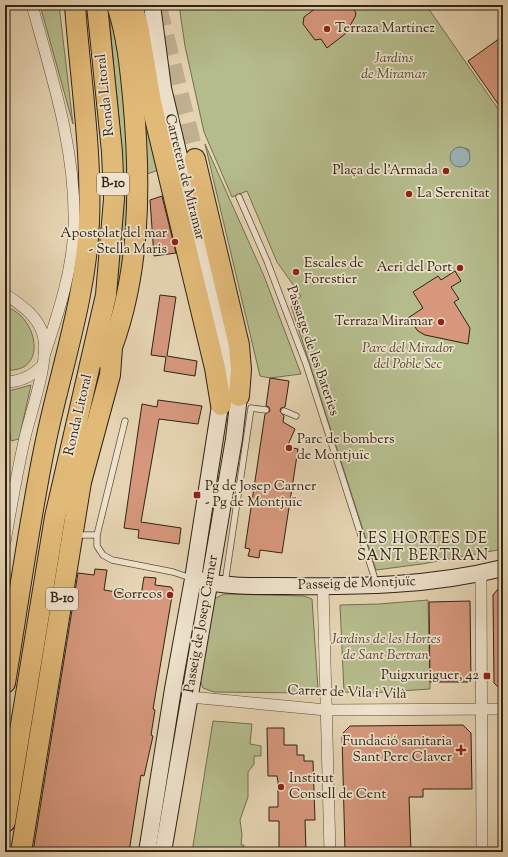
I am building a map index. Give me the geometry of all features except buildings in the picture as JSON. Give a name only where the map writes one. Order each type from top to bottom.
[{"type":"highway","name":"B-10","points":[[68,5],[77,30]]},
{"type":"highway","name":"Ronda Litoral","points":[[5,683],[45,444],[81,290],[86,254],[89,222],[89,190],[75,5]]},
{"type":"highway","name":"Ronda Litoral","points":[[5,822],[45,575],[60,496],[106,295],[113,206],[112,152],[97,5]]},
{"type":"highway","name":"B-10","points":[[60,496],[100,377],[124,313],[131,278],[136,213],[135,120],[129,58],[117,5]]},
{"type":"highway","points":[[132,5],[138,26],[151,102],[215,368],[233,406]]},
{"type":"highway","points":[[195,159],[239,345],[241,370],[233,406]]},
{"type":"highway","name":"B-10","points":[[21,852],[81,482],[110,375],[112,348]]},
{"type":"main road","name":"Carretera de Miramar","points":[[152,5],[163,88],[224,347],[233,406]]},
{"type":"main road","name":"Passeig de Josep Carner","points":[[147,852],[193,579],[233,406]]},
{"type":"main road","name":"Passeig de Josep Carner","points":[[163,852],[190,697],[217,584],[233,406]]},
{"type":"main road","name":"Passeig de Montjuïc","points":[[193,579],[217,584],[374,586],[416,583],[481,574],[503,568]]},
{"type":"street","points":[[5,542],[25,437],[43,361],[65,288],[72,253],[74,227],[73,180],[62,114],[32,5]]},
{"type":"street","points":[[5,382],[21,380],[29,377],[43,361],[44,336],[33,316],[7,297]]},
{"type":"street","points":[[481,574],[482,852]]},
{"type":"street","points":[[323,586],[330,852]]},
{"type":"street","name":"Carrer de Vila i Vilà","points":[[190,697],[326,710],[503,709]]},
{"type":"lane","name":"Passatge de les Bateries","points":[[239,197],[267,261],[306,364],[374,576],[374,586]]},
{"type":"lane","points":[[233,406],[266,410]]},
{"type":"lane","points":[[284,411],[296,416]]},
{"type":"lane","points":[[125,421],[97,535],[97,546],[103,554],[112,560],[173,572],[193,579]]},
{"type":"lane","points":[[72,536],[97,535]]},
{"type":"green space","points":[[40,5],[59,5],[73,124]]},
{"type":"green space","points":[[109,5],[116,19],[131,184],[121,291],[104,331],[118,263],[123,211],[123,169]]},
{"type":"green space","name":"Parc del Mirador del Poble Sec","points":[[179,5],[426,5],[503,116],[503,549],[422,564],[376,570],[291,306],[301,296],[277,262],[247,191],[232,197],[204,132],[185,46]],"holes":[[[465,148],[469,150],[469,160],[451,159],[452,154]]]},
{"type":"green space","points":[[142,91],[159,170],[147,174]]},
{"type":"green space","points":[[205,144],[264,276],[301,374],[270,378],[260,376]]},
{"type":"green space","points":[[5,307],[16,312],[25,320],[31,331],[34,342],[33,353],[29,363],[19,369],[5,370]]},
{"type":"green space","points":[[31,385],[19,439],[11,441],[5,392]]},
{"type":"green space","name":"Jardins de les Hortes de Sant Bertran","points":[[224,594],[304,596],[312,599],[318,689],[305,693],[214,692],[203,688],[200,680],[214,599]]},
{"type":"green space","name":"Jardins de les Hortes de Sant Bertran","points":[[428,600],[430,689],[368,693],[344,692],[340,605],[379,604]]},
{"type":"green space","points":[[213,721],[252,724],[250,744],[261,746],[261,756],[254,756],[254,764],[248,772],[248,797],[240,820],[242,835],[241,845],[244,845],[243,852],[192,852]]},
{"type":"water","points":[[456,147],[464,147],[470,153],[470,161],[464,167],[456,167],[450,161],[450,153]]},
{"type":"tunnel","points":[[157,7],[195,159]]},
{"type":"place","name":"Terraza Martínez","points":[[327,29]]},
{"type":"place","name":"Plaça de l'Armada","points":[[446,171]]},
{"type":"place","name":"La Serenitat","points":[[409,194]]},
{"type":"place","name":"Apostolat del mar - Stella Maris","points":[[175,242]]},
{"type":"place","name":"Aeri del Port","points":[[460,268]]},
{"type":"place","name":"Escales de Forestier","points":[[296,272]]},
{"type":"place","name":"Terraza Miramar","points":[[441,322]]},
{"type":"place","name":"Parc de bombers de Montjuïc","points":[[289,448]]},
{"type":"place","name":"Pg de Josep Carner - Pg de Montjuïc","points":[[197,495]]},
{"type":"place","name":"Correos","points":[[170,595]]},
{"type":"place","name":"Puigxuriguer, 42","points":[[487,676]]},
{"type":"place","name":"Fundació sanitaria Sant Pere Claver","points":[[461,750]]},
{"type":"place","name":"Institut Consell de Cent","points":[[281,787]]},
{"type":"district","name":"LES HORTES DE SANT BERTRAN","points":[[423,548]]},
{"type":"park label","name":"Jardins de Miramar","points":[[394,68]]}]
